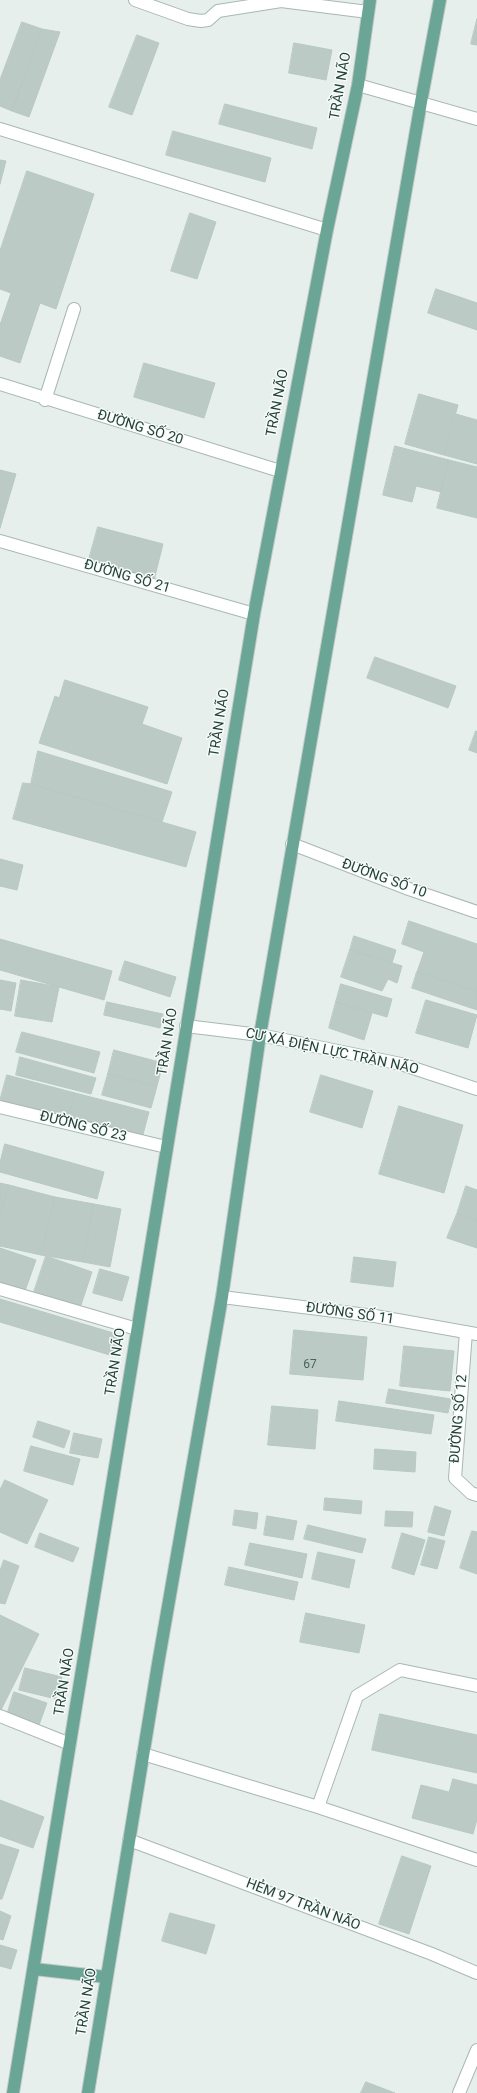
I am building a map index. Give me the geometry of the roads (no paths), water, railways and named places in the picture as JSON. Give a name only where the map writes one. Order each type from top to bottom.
[{"type":"main road","name":"TRẦN NÃO","points":[[88,2093],[128,1840],[222,1297],[260,1035],[292,844],[440,0]]},
{"type":"main road","name":"TRẦN NÃO","points":[[13,2093],[254,614],[327,230],[358,85],[369,6]]},
{"type":"main road","points":[[34,1969],[106,1977]]},
{"type":"street","points":[[135,0],[188,19],[200,21],[208,20],[218,12],[281,1],[369,6]]},
{"type":"street","points":[[358,85],[477,119]]},
{"type":"street","points":[[0,129],[327,230]]},
{"type":"street","points":[[46,400],[74,309]]},
{"type":"street","name":"ĐƯỜNG SỐ 20","points":[[0,384],[46,400],[280,472]]},
{"type":"street","name":"ĐƯỜNG SỐ 21","points":[[0,541],[254,614]]},
{"type":"street","name":"ĐƯỜNG SỐ 10","points":[[292,844],[406,888],[477,912]]},
{"type":"street","name":"CƯ XÁ ĐIỆN LỰC TRẦN NÃO","points":[[186,1026],[260,1035],[401,1064],[477,1089]]},
{"type":"street","name":"ĐƯỜNG SỐ 23","points":[[0,1107],[166,1147]]},
{"type":"street","points":[[0,1289],[137,1329]]},
{"type":"street","name":"ĐƯỜNG SỐ 11","points":[[222,1297],[375,1316],[472,1333]]},
{"type":"street","name":"ĐƯỜNG SỐ 12","points":[[472,1333],[455,1478],[471,1493],[477,1495]]},
{"type":"street","points":[[318,1807],[357,1696],[400,1670],[477,1686]]},
{"type":"street","points":[[0,1716],[70,1744]]},
{"type":"street","points":[[143,1754],[318,1807],[477,1860]]},
{"type":"street","name":"HẺM 97 TRẦN NÃO","points":[[128,1840],[432,1954],[477,1973]]},
{"type":"street","points":[[459,2093],[477,2050]]}]
